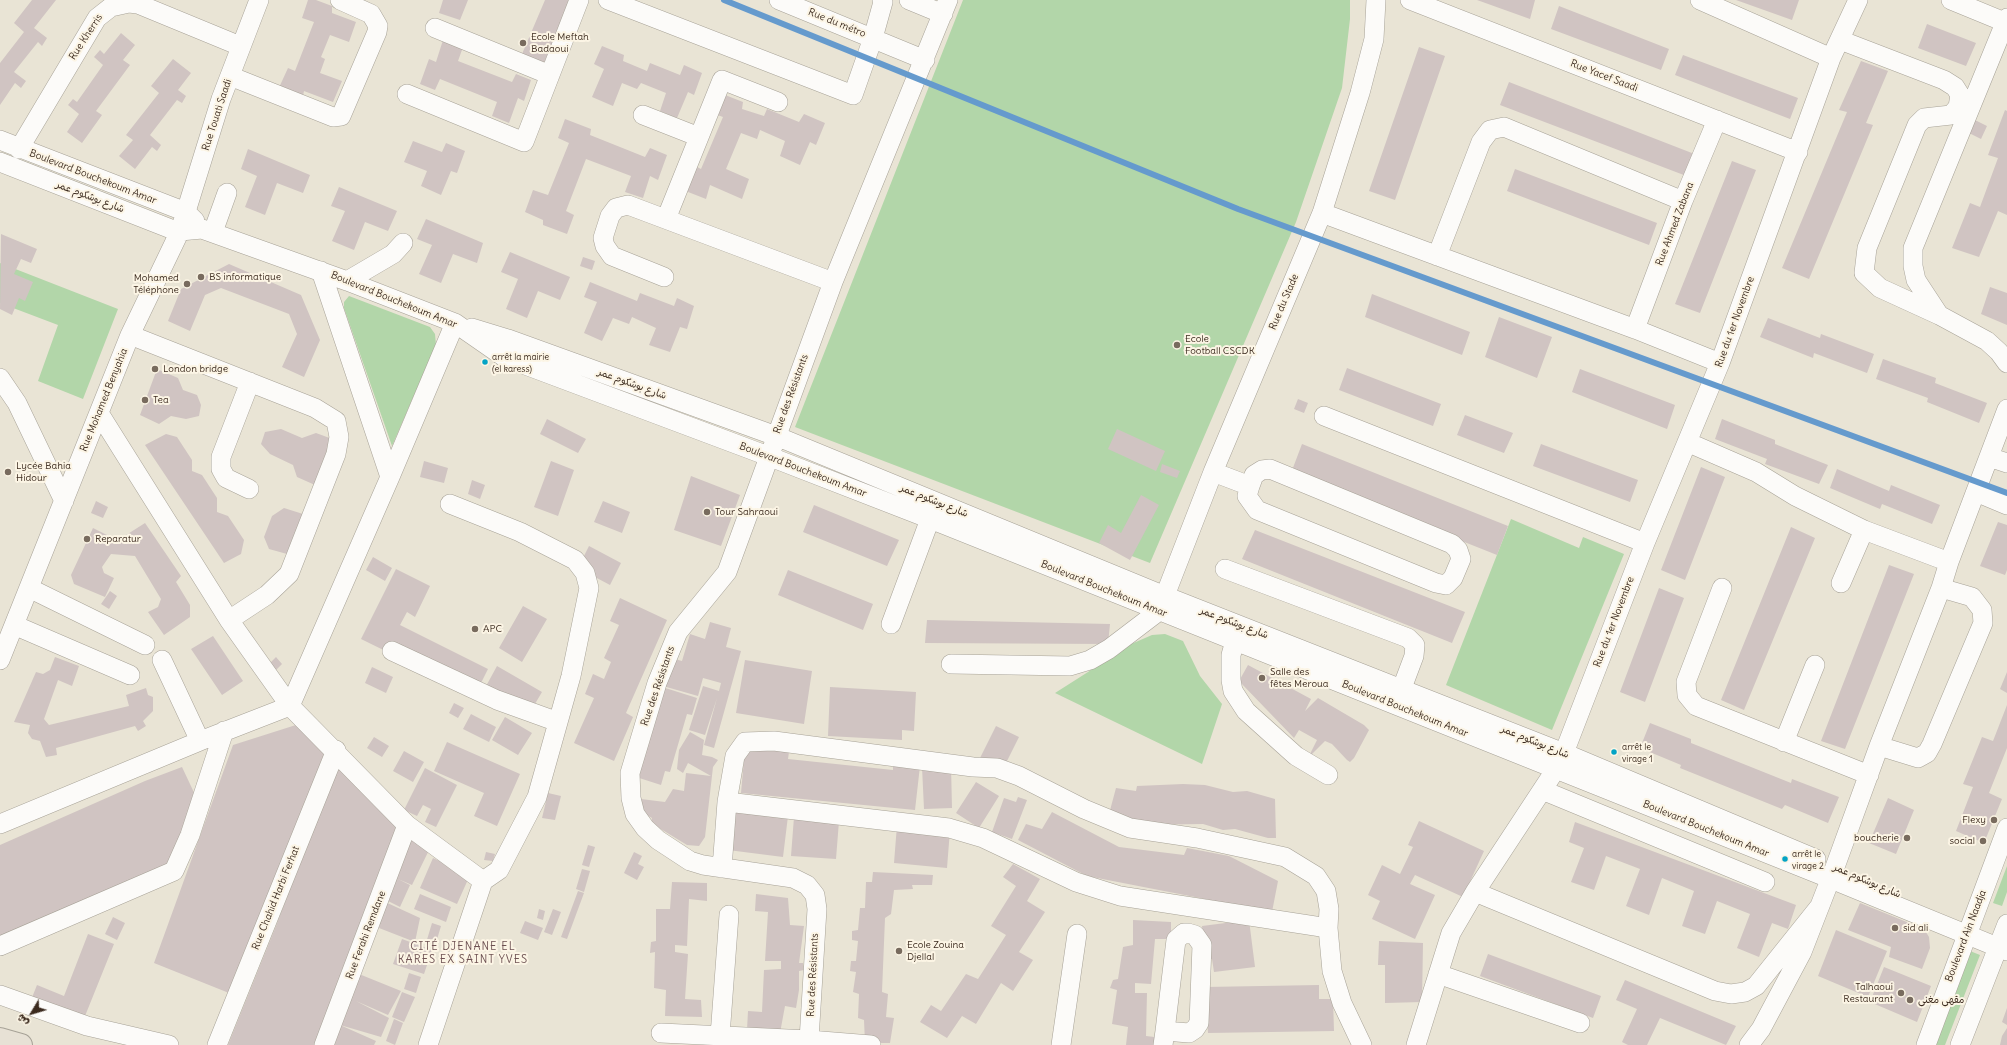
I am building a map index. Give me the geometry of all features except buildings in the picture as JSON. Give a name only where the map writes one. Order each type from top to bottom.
[{"type":"main road","points":[[0,1039],[21,1045]]},
{"type":"street","name":"Rue Touati Saadi","points":[[180,231],[240,46],[259,0]]},
{"type":"street","points":[[230,76],[333,117],[341,116],[377,32],[378,26],[371,14],[340,0]]},
{"type":"street","points":[[407,94],[524,142],[579,0]]},
{"type":"street","points":[[608,0],[853,95],[873,38],[883,2],[882,0]]},
{"type":"street","name":"Rue du métro","points":[[779,0],[925,60]]},
{"type":"street","points":[[909,0],[945,7]]},
{"type":"street","name":"Rue du Stade","points":[[1162,603],[1213,472],[1322,213],[1362,86],[1374,39],[1376,0]]},
{"type":"street","name":"Rue Yacef Saadi","points":[[1410,0],[1798,152]]},
{"type":"street","points":[[1700,0],[1831,58]]},
{"type":"street","name":"Rue du 1er Novembre","points":[[1416,1045],[1451,934],[1475,892],[1560,761],[1645,543],[1720,363],[1831,58],[1858,0]]},
{"type":"street","points":[[1939,315],[1916,280],[1913,266],[1913,248],[2006,21],[1951,0]]},
{"type":"street","name":"Rue Kherris","points":[[19,149],[97,18],[111,6],[129,3],[138,4],[240,46]]},
{"type":"street","name":"Rue des Résistants","points":[[809,1040],[817,909],[815,895],[807,885],[793,878],[722,868],[690,861],[658,840],[645,828],[635,814],[630,773],[657,683],[678,632],[727,572],[768,456],[833,282],[925,60],[945,7]]},
{"type":"street","points":[[435,28],[550,75]]},
{"type":"street","points":[[1840,40],[1944,80],[1955,87],[1960,95],[1958,107],[1951,114],[1924,118],[1917,125],[1867,248],[1864,274],[1880,288],[1939,315],[1986,341],[1999,352],[2007,363]]},
{"type":"street","points":[[666,219],[722,80],[778,102]]},
{"type":"street","points":[[643,115],[699,137]]},
{"type":"street","name":"Rue Ahmed Zabana","points":[[1635,329],[1683,201],[1717,120]]},
{"type":"street","points":[[1437,256],[1481,142],[1490,130],[1504,128],[1683,201]]},
{"type":"street","name":"Boulevard Bouchekoum Amar","points":[[0,140],[19,149],[186,212]]},
{"type":"street","name":"شارع بوشكوم عمر","points":[[0,162],[180,231]]},
{"type":"street","points":[[207,230],[227,193]]},
{"type":"street","points":[[664,277],[612,256],[605,246],[603,238],[616,208],[628,204],[833,282]]},
{"type":"street","points":[[186,212],[207,230]]},
{"type":"street","points":[[1322,213],[1635,329],[1720,363]]},
{"type":"street","points":[[180,231],[207,230]]},
{"type":"street","name":"Boulevard Bouchekoum Amar","points":[[207,230],[321,271],[455,323],[504,357],[768,456],[930,519],[1162,603],[1235,641],[1560,761]]},
{"type":"street","name":"Rue Mohamed Benyahia","points":[[0,660],[8,630],[29,588],[130,335],[180,231]]},
{"type":"street","points":[[347,281],[393,254],[403,243]]},
{"type":"street","points":[[321,271],[390,476]]},
{"type":"street","points":[[0,824],[200,741],[290,706],[455,323]]},
{"type":"street","name":"شارع بوشكوم عمر","points":[[455,323],[508,339],[776,436],[1162,603],[1402,688],[1560,761],[1968,929],[2004,940]]},
{"type":"street","points":[[130,335],[314,408],[336,422],[340,437],[336,454],[289,574],[267,595],[229,620]]},
{"type":"street","points":[[0,378],[17,403],[64,501]]},
{"type":"street","points":[[249,489],[226,478],[221,469],[221,457],[250,382]]},
{"type":"street","points":[[1749,1045],[1761,1029],[1802,952],[1833,873],[1879,746],[1941,588],[1949,562],[2007,409]]},
{"type":"street","points":[[99,413],[229,620],[290,706],[336,750],[407,825],[484,881]]},
{"type":"street","points":[[1324,416],[1645,543]]},
{"type":"street","points":[[1687,442],[1756,472],[1795,496],[1864,530],[1949,562]]},
{"type":"street","points":[[1989,457],[2007,463]]},
{"type":"street","points":[[1270,469],[1452,544],[1458,550],[1461,559],[1453,578],[1446,585],[1436,584],[1257,510],[1247,496],[1250,486],[1254,475],[1262,470],[1270,469]]},
{"type":"street","points":[[1213,472],[1250,486]]},
{"type":"street","points":[[1976,492],[2007,505]]},
{"type":"street","points":[[428,1045],[484,881],[499,870],[537,797],[571,676],[589,588],[585,573],[575,560],[520,532],[450,504]]},
{"type":"street","points":[[891,624],[930,519]]},
{"type":"street","points":[[1841,583],[1864,530]]},
{"type":"street","points":[[1225,569],[1408,638],[1415,645],[1414,656],[1402,688]]},
{"type":"street","points":[[29,588],[145,644]]},
{"type":"street","points":[[1722,588],[1686,682],[1687,695],[1696,706],[1869,775]]},
{"type":"street","points":[[1879,746],[1918,758],[1927,753],[1983,623],[1982,610],[1972,597],[1941,588]]},
{"type":"street","points":[[951,664],[1070,666],[1090,660],[1109,648],[1162,603]]},
{"type":"street","points":[[8,630],[130,675]]},
{"type":"street","points":[[1235,641],[1231,655],[1231,680],[1233,691],[1246,711],[1296,756],[1328,775]]},
{"type":"street","points":[[392,651],[497,700],[558,722]]},
{"type":"street","points":[[162,660],[200,741]]},
{"type":"street","points":[[1784,742],[1815,665]]},
{"type":"street","points":[[0,946],[174,871],[190,835],[224,732]]},
{"type":"street","points":[[722,868],[727,802],[735,756],[745,742],[754,740],[774,741],[973,767],[997,768],[1019,776],[1084,809],[1130,828],[1197,838],[1285,857],[1316,876],[1326,891],[1329,909],[1328,928],[1332,971],[1342,1003],[1362,1045]]},
{"type":"street","name":"Rue Chahid Harbi Ferhat","points":[[217,1045],[336,750]]},
{"type":"street","points":[[1542,790],[1765,882]]},
{"type":"street","points":[[727,802],[949,828],[984,838],[1076,882],[1120,896],[1328,928]]},
{"type":"street","name":"Rue Ferahi Remdane","points":[[324,1045],[407,825]]},
{"type":"street","name":"Boulevard Ain Naadja","points":[[1926,1045],[1968,929],[2007,828]]},
{"type":"street","points":[[1475,892],[1715,991],[1731,994],[1745,992],[1756,986],[1820,906]]},
{"type":"street","points":[[720,1036],[728,915]]},
{"type":"street","points":[[1184,933],[1195,935],[1202,945],[1199,1023],[1195,1029],[1189,1033],[1164,1038],[1176,940],[1184,933]]},
{"type":"street","points":[[1061,1045],[1077,934]]},
{"type":"street","points":[[1960,1045],[2004,940]]},
{"type":"street","points":[[1438,974],[1580,1023]]},
{"type":"street","points":[[0,995],[86,1026],[169,1045]]},
{"type":"street","points":[[660,1033],[809,1040],[871,1045]]},
{"type":"green space","points":[[963,0],[1350,0],[1350,19],[1342,88],[1296,222],[1150,563],[795,427]]},
{"type":"green space","points":[[0,263],[118,309],[83,399],[38,381],[58,325],[0,303]]},
{"type":"green space","points":[[349,296],[430,327],[435,334],[436,345],[392,446],[344,308],[344,302]]},
{"type":"green space","points":[[1511,519],[1579,548],[1583,537],[1624,554],[1552,730],[1446,685]]},
{"type":"green space","points":[[1165,634],[1183,641],[1200,676],[1222,704],[1202,764],[1055,693],[1088,672],[1115,651],[1152,635]]},
{"type":"green space","points":[[2007,866],[2007,892],[2002,906],[1993,903]]},
{"type":"green space","points":[[1970,951],[1980,955],[1945,1045],[1933,1045]]},
{"type":"transit line","points":[[724,0],[1238,209],[2007,493]]},
{"type":"place","name":"Ecole Meftah Badaoui","points":[[523,43]]},
{"type":"place","name":"BS informatique","points":[[201,277]]},
{"type":"place","name":"Mohamed Téléphone","points":[[187,284]]},
{"type":"place","name":"Ecole Football CSCDK","points":[[1177,345]]},
{"type":"place","name":"arrêt la mairie (el karess)","points":[[485,362]]},
{"type":"place","name":"London bridge","points":[[155,369]]},
{"type":"place","name":"Tea","points":[[145,400]]},
{"type":"place","name":"Lycée Bahia Hidour","points":[[8,472]]},
{"type":"place","name":"Tour Sahraoui","points":[[707,512]]},
{"type":"place","name":"Reparatur","points":[[87,539]]},
{"type":"place","name":"APC","points":[[475,629]]},
{"type":"place","name":"Salle des fêtes Meroua","points":[[1262,678]]},
{"type":"place","name":"arrêt le virage 1","points":[[1614,752]]},
{"type":"place","name":"Flexy","points":[[1994,820]]},
{"type":"place","name":"boucherie","points":[[1907,838]]},
{"type":"place","name":"social","points":[[1983,841]]},
{"type":"place","name":"arrêt le virage 2","points":[[1785,859]]},
{"type":"place","name":"sid ali","points":[[1895,928]]},
{"type":"place","name":"Ecole Zouina Djellal","points":[[899,951]]},
{"type":"place","name":"Talhaoui Restaurant","points":[[1901,993]]},
{"type":"place","name":"مقهى مغنى","points":[[1910,1000]]},
{"type":"district","name":"CITÉ DJENANE EL KARES EX SAINT YVES","points":[[463,953]]}]
